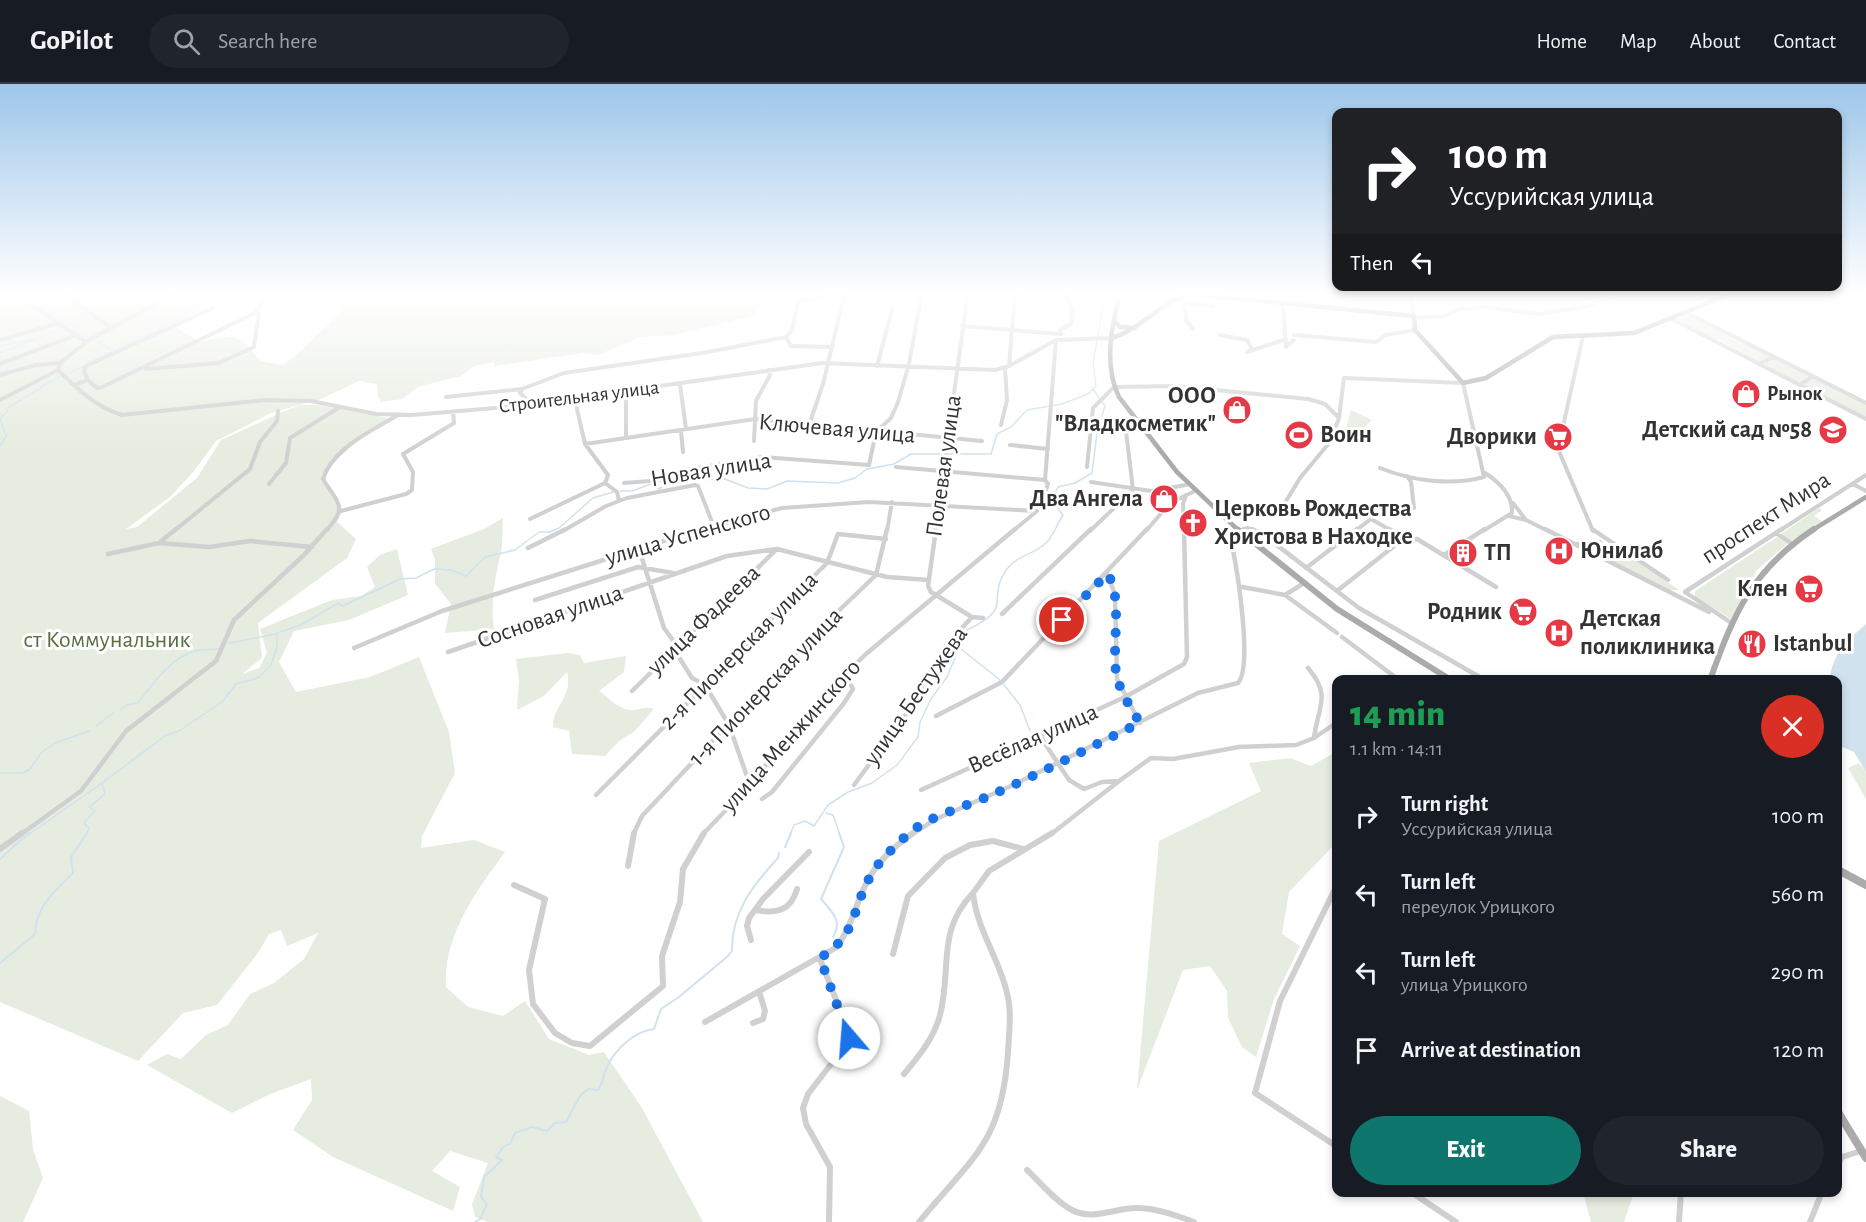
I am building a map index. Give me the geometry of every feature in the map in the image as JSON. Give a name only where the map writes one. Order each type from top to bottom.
[{"type":"main road","points":[[1112,345],[1111,371],[1114,387],[1136,422],[1193,492],[1301,585],[1362,628],[1442,675]]},
{"type":"main road","points":[[1429,345],[1463,383],[1486,378],[1539,345]]},
{"type":"main road","name":"проспект Мира","points":[[1712,675],[1730,622],[1761,573],[1794,544],[1866,497]]},
{"type":"main road","points":[[1842,872],[1866,885]]},
{"type":"main road","points":[[1842,1118],[1864,1154]]},
{"type":"street","points":[[0,364],[50,345]]},
{"type":"street","points":[[0,375],[36,365],[60,363],[82,345]]},
{"type":"street","points":[[132,345],[86,366],[84,372],[88,381],[97,388],[102,387],[189,345]]},
{"type":"street","points":[[140,369],[219,363],[254,345]]},
{"type":"street","points":[[446,397],[522,389],[564,373],[743,345]]},
{"type":"street","points":[[790,345],[832,347],[817,406],[809,425]]},
{"type":"street","points":[[877,366],[883,345]]},
{"type":"street","points":[[876,432],[894,417],[912,345]]},
{"type":"street","name":"Полевая улица","points":[[929,580],[960,345]]},
{"type":"street","points":[[1001,425],[1007,400],[1009,345]]},
{"type":"street","name":"Строительная улица","points":[[396,416],[453,412],[574,396],[626,392],[828,363],[958,370],[1007,367],[1047,345]]},
{"type":"street","points":[[1042,501],[1046,482],[1056,345]]},
{"type":"street","points":[[1249,345],[1250,351],[1268,345]]},
{"type":"street","points":[[1581,345],[1558,451],[1593,532],[1601,540],[1668,580]]},
{"type":"street","points":[[1723,345],[1866,419]]},
{"type":"street","points":[[1750,345],[1866,403]]},
{"type":"street","points":[[1760,364],[1774,357]]},
{"type":"street","points":[[0,400],[58,370],[60,363]]},
{"type":"street","points":[[58,370],[108,412],[122,415],[265,400],[311,401],[396,416]]},
{"type":"street","points":[[754,441],[756,401],[770,375],[769,370]]},
{"type":"street","points":[[1799,385],[1813,376]]},
{"type":"street","points":[[1220,515],[1264,512],[1283,506],[1305,471],[1330,442],[1339,418],[1344,378],[1463,383],[1485,474],[1498,484],[1526,520]]},
{"type":"street","points":[[74,385],[88,381]]},
{"type":"street","points":[[680,384],[684,430],[683,452]]},
{"type":"street","points":[[1087,467],[1093,408],[1114,387],[1172,386],[1308,399],[1325,404],[1339,418]]},
{"type":"street","points":[[522,389],[520,393],[531,403]]},
{"type":"street","points":[[626,392],[626,436]]},
{"type":"street","points":[[530,519],[605,483],[608,475],[585,444],[574,396]]},
{"type":"street","points":[[269,484],[286,463],[290,438],[320,417],[343,407]]},
{"type":"street","points":[[159,543],[250,469],[260,442],[277,421],[278,411]]},
{"type":"street","points":[[0,849],[81,791],[126,731],[216,661],[225,647],[227,631],[234,620],[312,547],[341,511],[412,490],[413,472],[403,454],[454,423],[453,412]]},
{"type":"street","points":[[341,511],[323,479],[326,469],[356,441],[396,416]]},
{"type":"street","name":"Ключевая улица","points":[[585,444],[626,436],[755,419],[982,441]]},
{"type":"street","points":[[1133,490],[1126,435],[1128,427],[1136,422]]},
{"type":"street","name":"Новая улица","points":[[624,483],[662,480],[685,470],[762,457],[869,465],[876,432]]},
{"type":"street","points":[[1010,445],[1048,449]]},
{"type":"street","points":[[896,467],[1046,482]]},
{"type":"street","points":[[1380,468],[1407,476],[1468,481],[1485,474]]},
{"type":"street","name":"проспект Мира","points":[[1730,622],[1685,592],[1704,576],[1866,475]]},
{"type":"street","points":[[1407,476],[1411,482],[1414,508]]},
{"type":"street","points":[[1091,482],[1133,490],[1163,491],[1186,485]]},
{"type":"street","points":[[605,483],[617,492],[619,501]]},
{"type":"street","name":"Новая улица","points":[[528,548],[547,541],[619,501],[642,493],[694,484],[698,486],[714,527]]},
{"type":"street","points":[[1853,484],[1866,491]]},
{"type":"street","points":[[1002,614],[1133,490]]},
{"type":"street","points":[[936,716],[1002,682],[1107,574],[1170,503],[1193,492]]},
{"type":"street","name":"Весёлая улица","points":[[921,790],[1125,697],[1184,664],[1187,657],[1183,504],[1186,495]]},
{"type":"street","name":"улица Успенского","points":[[354,648],[442,611],[639,549],[782,508],[891,502],[1037,511]]},
{"type":"street","name":"1-я Пионерская улица","points":[[628,866],[632,837],[642,816],[805,643],[876,574],[886,539],[891,502]]},
{"type":"street","points":[[1444,555],[1509,516],[1512,513],[1513,503]]},
{"type":"street","name":"улица Менжинского","points":[[514,885],[545,899],[529,970],[533,1004],[555,1033],[572,1043],[590,1046],[660,990],[664,981],[662,956],[680,902],[685,863],[698,839],[750,785],[785,744],[815,703],[845,674],[1037,511]]},
{"type":"street","points":[[1509,516],[1526,520],[1574,543],[1730,622]]},
{"type":"street","points":[[1306,568],[1371,519],[1397,534],[1398,543]]},
{"type":"street","points":[[1239,531],[1248,528],[1261,533],[1337,591],[1393,629],[1476,675]]},
{"type":"street","points":[[1776,533],[1794,544]]},
{"type":"street","name":"2-я Пионерская улица","points":[[596,795],[827,563],[838,534],[886,539]]},
{"type":"street","points":[[1337,591],[1398,543],[1417,539],[1496,587]]},
{"type":"street","points":[[1574,543],[1601,540]]},
{"type":"street","points":[[1591,552],[1601,540]]},
{"type":"street","points":[[1601,540],[1604,558]]},
{"type":"street","points":[[108,554],[159,543],[209,547],[250,541],[312,547]]},
{"type":"street","points":[[705,1022],[837,947],[850,928],[857,903],[874,870],[908,834],[927,822],[990,796],[1208,689],[1231,687],[1242,679],[1244,673],[1242,587],[1232,545]]},
{"type":"street","name":"Сосновая улица","points":[[639,549],[651,583],[656,609],[664,628],[677,646],[676,654],[692,678],[705,685],[729,725],[750,785]]},
{"type":"street","points":[[777,549],[876,574],[929,580],[931,592],[972,617]]},
{"type":"street","name":"Сосновая улица","points":[[448,652],[727,556],[777,549]]},
{"type":"street","name":"улица Фадеева","points":[[632,691],[777,549]]},
{"type":"street","points":[[535,600],[621,572],[646,567],[676,573]]},
{"type":"street","points":[[1107,574],[1114,588],[1114,661],[1125,697],[1140,723]]},
{"type":"street","points":[[1284,595],[1301,585]]},
{"type":"street","points":[[1242,587],[1293,598],[1313,617],[1337,633]]},
{"type":"street","name":"улица Бестужева","points":[[854,785],[909,710],[944,648],[972,617],[983,618]]},
{"type":"street","points":[[1342,636],[1393,675]]},
{"type":"street","points":[[1308,668],[1322,681],[1325,698],[1315,720],[1314,738]]},
{"type":"street","points":[[762,799],[772,792],[818,738],[847,698],[853,688],[852,681],[845,674]]},
{"type":"street","points":[[904,1074],[924,1051],[941,1012],[946,938],[960,908],[989,871],[1058,830],[1151,758],[1173,759],[1239,747],[1289,746],[1314,738],[1332,726]]},
{"type":"street","points":[[1040,736],[1070,780],[1080,788],[1119,781]]},
{"type":"street","points":[[893,954],[908,896],[945,858],[970,845],[993,841],[1023,849]]},
{"type":"street","points":[[751,940],[747,927],[756,910],[771,889],[809,852]]},
{"type":"street","points":[[756,910],[771,914],[782,911],[796,897],[797,889]]},
{"type":"street","points":[[919,1222],[989,1136],[998,1118],[1007,1081],[1011,1024],[1008,995],[1000,971],[976,920],[973,893]]},
{"type":"street","points":[[1332,902],[1280,1001],[1255,1093],[1332,1143]]},
{"type":"street","points":[[820,958],[850,1035],[848,1042],[808,1094],[803,1108],[806,1124],[830,1167],[829,1222]]},
{"type":"street","points":[[753,1023],[763,1019],[765,1011],[759,991]]},
{"type":"street","points":[[1842,1156],[1864,1154]]},
{"type":"street","points":[[1027,1170],[1074,1211],[1097,1215],[1120,1208],[1139,1208],[1166,1211],[1194,1222]]},
{"type":"street","points":[[1418,1197],[1456,1222]]},
{"type":"street","points":[[1679,1222],[1681,1197]]},
{"type":"street","points":[[1810,1222],[1820,1197]]},
{"type":"green space","name":"ст Коммунальник","points":[[0,345],[246,345],[260,361],[283,365],[306,345],[621,345],[598,355],[583,353],[494,366],[494,362],[474,366],[461,376],[418,387],[402,399],[381,402],[377,384],[359,381],[321,399],[271,413],[216,441],[194,471],[170,497],[126,529],[137,527],[197,478],[221,440],[278,414],[300,405],[319,405],[388,418],[341,456],[327,474],[327,484],[343,510],[337,522],[356,539],[347,558],[258,623],[262,658],[242,674],[259,668],[267,653],[260,629],[332,600],[361,596],[375,587],[367,567],[380,555],[397,549],[408,595],[349,620],[294,631],[279,662],[296,692],[370,677],[419,657],[449,732],[455,773],[422,836],[421,848],[474,840],[505,852],[473,899],[456,932],[446,968],[446,987],[468,1007],[503,1016],[525,1001],[549,1039],[589,1055],[604,1052],[642,1108],[703,1222],[488,1222],[475,1217],[472,1204],[488,1163],[450,1151],[432,1171],[460,1187],[453,1211],[333,1157],[293,1130],[312,1100],[311,1079],[270,1094],[232,1113],[147,1065],[167,1054],[181,1059],[206,1035],[228,1025],[250,994],[274,983],[304,959],[318,933],[287,946],[281,930],[269,934],[258,953],[217,1005],[183,1013],[138,1061],[0,1002]]},
{"type":"green space","points":[[1729,345],[1748,345],[1771,357],[1759,362]]},
{"type":"green space","points":[[1775,359],[1808,377],[1797,382],[1764,364]]},
{"type":"green space","points":[[1813,378],[1866,404],[1866,418],[1802,385]]},
{"type":"green space","points":[[1351,410],[1372,420],[1349,442],[1343,439]]},
{"type":"green space","points":[[1819,508],[1822,510],[1814,516],[1822,521],[1791,541],[1781,534]]},
{"type":"green space","points":[[503,518],[502,548],[493,600],[494,629],[445,633],[451,604],[435,584],[435,560],[431,549],[484,529]]},
{"type":"green space","points":[[1777,537],[1788,543],[1757,570],[1731,619],[1695,597],[1695,591]]},
{"type":"green space","points":[[1610,546],[1679,590],[1670,590],[1609,559],[1605,550]]},
{"type":"green space","points":[[567,653],[580,655],[584,663],[626,656],[624,672],[599,691],[624,709],[654,709],[634,732],[619,741],[605,756],[572,754],[569,731],[553,727],[556,712],[567,689],[567,672],[544,696],[517,710],[519,681],[516,659]]},
{"type":"green space","points":[[1332,754],[1332,847],[1289,892],[1282,934],[1300,946],[1274,999],[1256,1057],[1242,1047],[1228,1018],[1227,991],[1210,966],[1183,970],[1137,1090],[1159,841],[1261,791],[1249,763],[1290,758],[1311,766]]},
{"type":"green space","points":[[1859,763],[1866,772],[1866,799],[1848,768]]},
{"type":"green space","points":[[0,1096],[29,1111],[33,1149],[43,1178],[23,1222],[0,1222]]},
{"type":"green space","points":[[1584,1197],[1632,1197],[1624,1222],[1591,1222]]},
{"type":"water","points":[[1866,624],[1866,772],[1854,752],[1842,747],[1842,675],[1830,675],[1834,662],[1847,642]]},
{"type":"waterway","points":[[0,346],[5,345]]},
{"type":"waterway","points":[[0,353],[20,345]]},
{"type":"waterway","points":[[103,345],[113,350]]},
{"type":"waterway","points":[[94,360],[125,345]]},
{"type":"waterway","points":[[1093,389],[1096,386],[1093,362],[1096,345]]},
{"type":"waterway","points":[[67,374],[85,366]]},
{"type":"waterway","points":[[5,432],[0,418],[8,411],[6,409],[60,376]]},
{"type":"waterway","points":[[687,480],[725,479],[748,488],[767,489],[787,481],[838,483],[855,478],[867,469],[894,464],[911,454],[991,454],[997,434],[1011,427],[1027,410],[1062,404],[1088,394],[1093,389]]},
{"type":"waterway","points":[[1093,389],[1099,398]]},
{"type":"waterway","points":[[790,835],[794,825],[805,821],[814,826],[828,805],[848,792],[872,783],[897,765],[918,737],[920,722],[931,699],[947,677],[967,630],[991,615],[996,609],[998,589],[1007,569],[1015,561],[1042,547],[1049,540],[1063,515],[1048,496],[1055,493],[1058,487],[1075,483],[1092,473],[1097,433],[1105,406],[1102,402]]},
{"type":"waterway","points":[[0,446],[7,434]]},
{"type":"waterway","points":[[620,491],[632,491],[651,484],[659,489],[670,482],[680,480]]},
{"type":"waterway","points":[[102,783],[166,735],[179,731],[222,702],[236,684],[258,678],[271,665],[277,648],[277,633],[301,625],[338,603],[343,606],[400,579],[416,578],[434,569],[451,570],[466,576],[485,557],[515,550],[539,532],[550,532],[559,528],[593,498],[613,492]]},
{"type":"waterway","points":[[230,643],[276,634]]},
{"type":"waterway","points":[[121,709],[126,705],[138,703],[163,672],[186,654],[219,649]]},
{"type":"waterway","points":[[961,649],[1000,680]]},
{"type":"waterway","points":[[1004,685],[1020,705],[1030,731]]},
{"type":"waterway","points":[[96,726],[113,713]]},
{"type":"waterway","points":[[0,773],[23,773],[30,769],[42,752],[55,743],[89,731]]},
{"type":"waterway","points":[[28,835],[102,783]]},
{"type":"waterway","points":[[87,834],[89,828],[84,823],[95,811],[89,807],[105,794],[102,783]]},
{"type":"waterway","points":[[826,813],[833,815],[840,835]]},
{"type":"waterway","points":[[0,859],[29,833]]},
{"type":"waterway","points":[[785,847],[791,833]]},
{"type":"waterway","points":[[833,937],[837,926],[835,916],[821,899],[844,847],[839,833]]},
{"type":"waterway","points":[[0,963],[35,934],[42,908],[73,873],[71,857],[87,834]]},
{"type":"waterway","points":[[475,1222],[480,1219],[487,1204],[481,1197],[484,1177],[502,1160],[496,1157],[504,1146],[510,1144],[515,1133],[532,1127],[547,1131],[555,1123],[566,1122],[580,1096],[588,1089],[598,1090],[611,1060],[620,1048],[640,1033],[654,1029],[661,1009],[728,956],[732,951],[735,924],[745,900],[778,858],[779,853]]},
{"type":"place","name":"Рынок","points":[[1746,394]]},
{"type":"place","name":"ООО \"Владкосметик\"","points":[[1237,410]]},
{"type":"place","name":"Детский сад №58","points":[[1833,430]]},
{"type":"place","name":"Воин","points":[[1299,435]]},
{"type":"place","name":"Дворики","points":[[1558,437]]},
{"type":"place","name":"Два Ангела","points":[[1164,499]]},
{"type":"place","name":"Церковь Рождества Христова в Находке","points":[[1193,523]]},
{"type":"place","name":"Юнилаб","points":[[1559,551]]},
{"type":"place","name":"ТП","points":[[1463,553]]},
{"type":"place","name":"Клен","points":[[1809,589]]},
{"type":"place","name":"Родник","points":[[1523,612]]},
{"type":"place","name":"Детская поликлиника","points":[[1559,633]]},
{"type":"place","name":"Istanbul","points":[[1752,644]]},
{"type":"route","points":[[849,1038],[850,1035],[820,958],[845,939],[857,903],[874,870],[908,834],[927,822],[990,796],[1140,723],[1119,686],[1116,674],[1114,588],[1107,574],[1062,620]]}]
